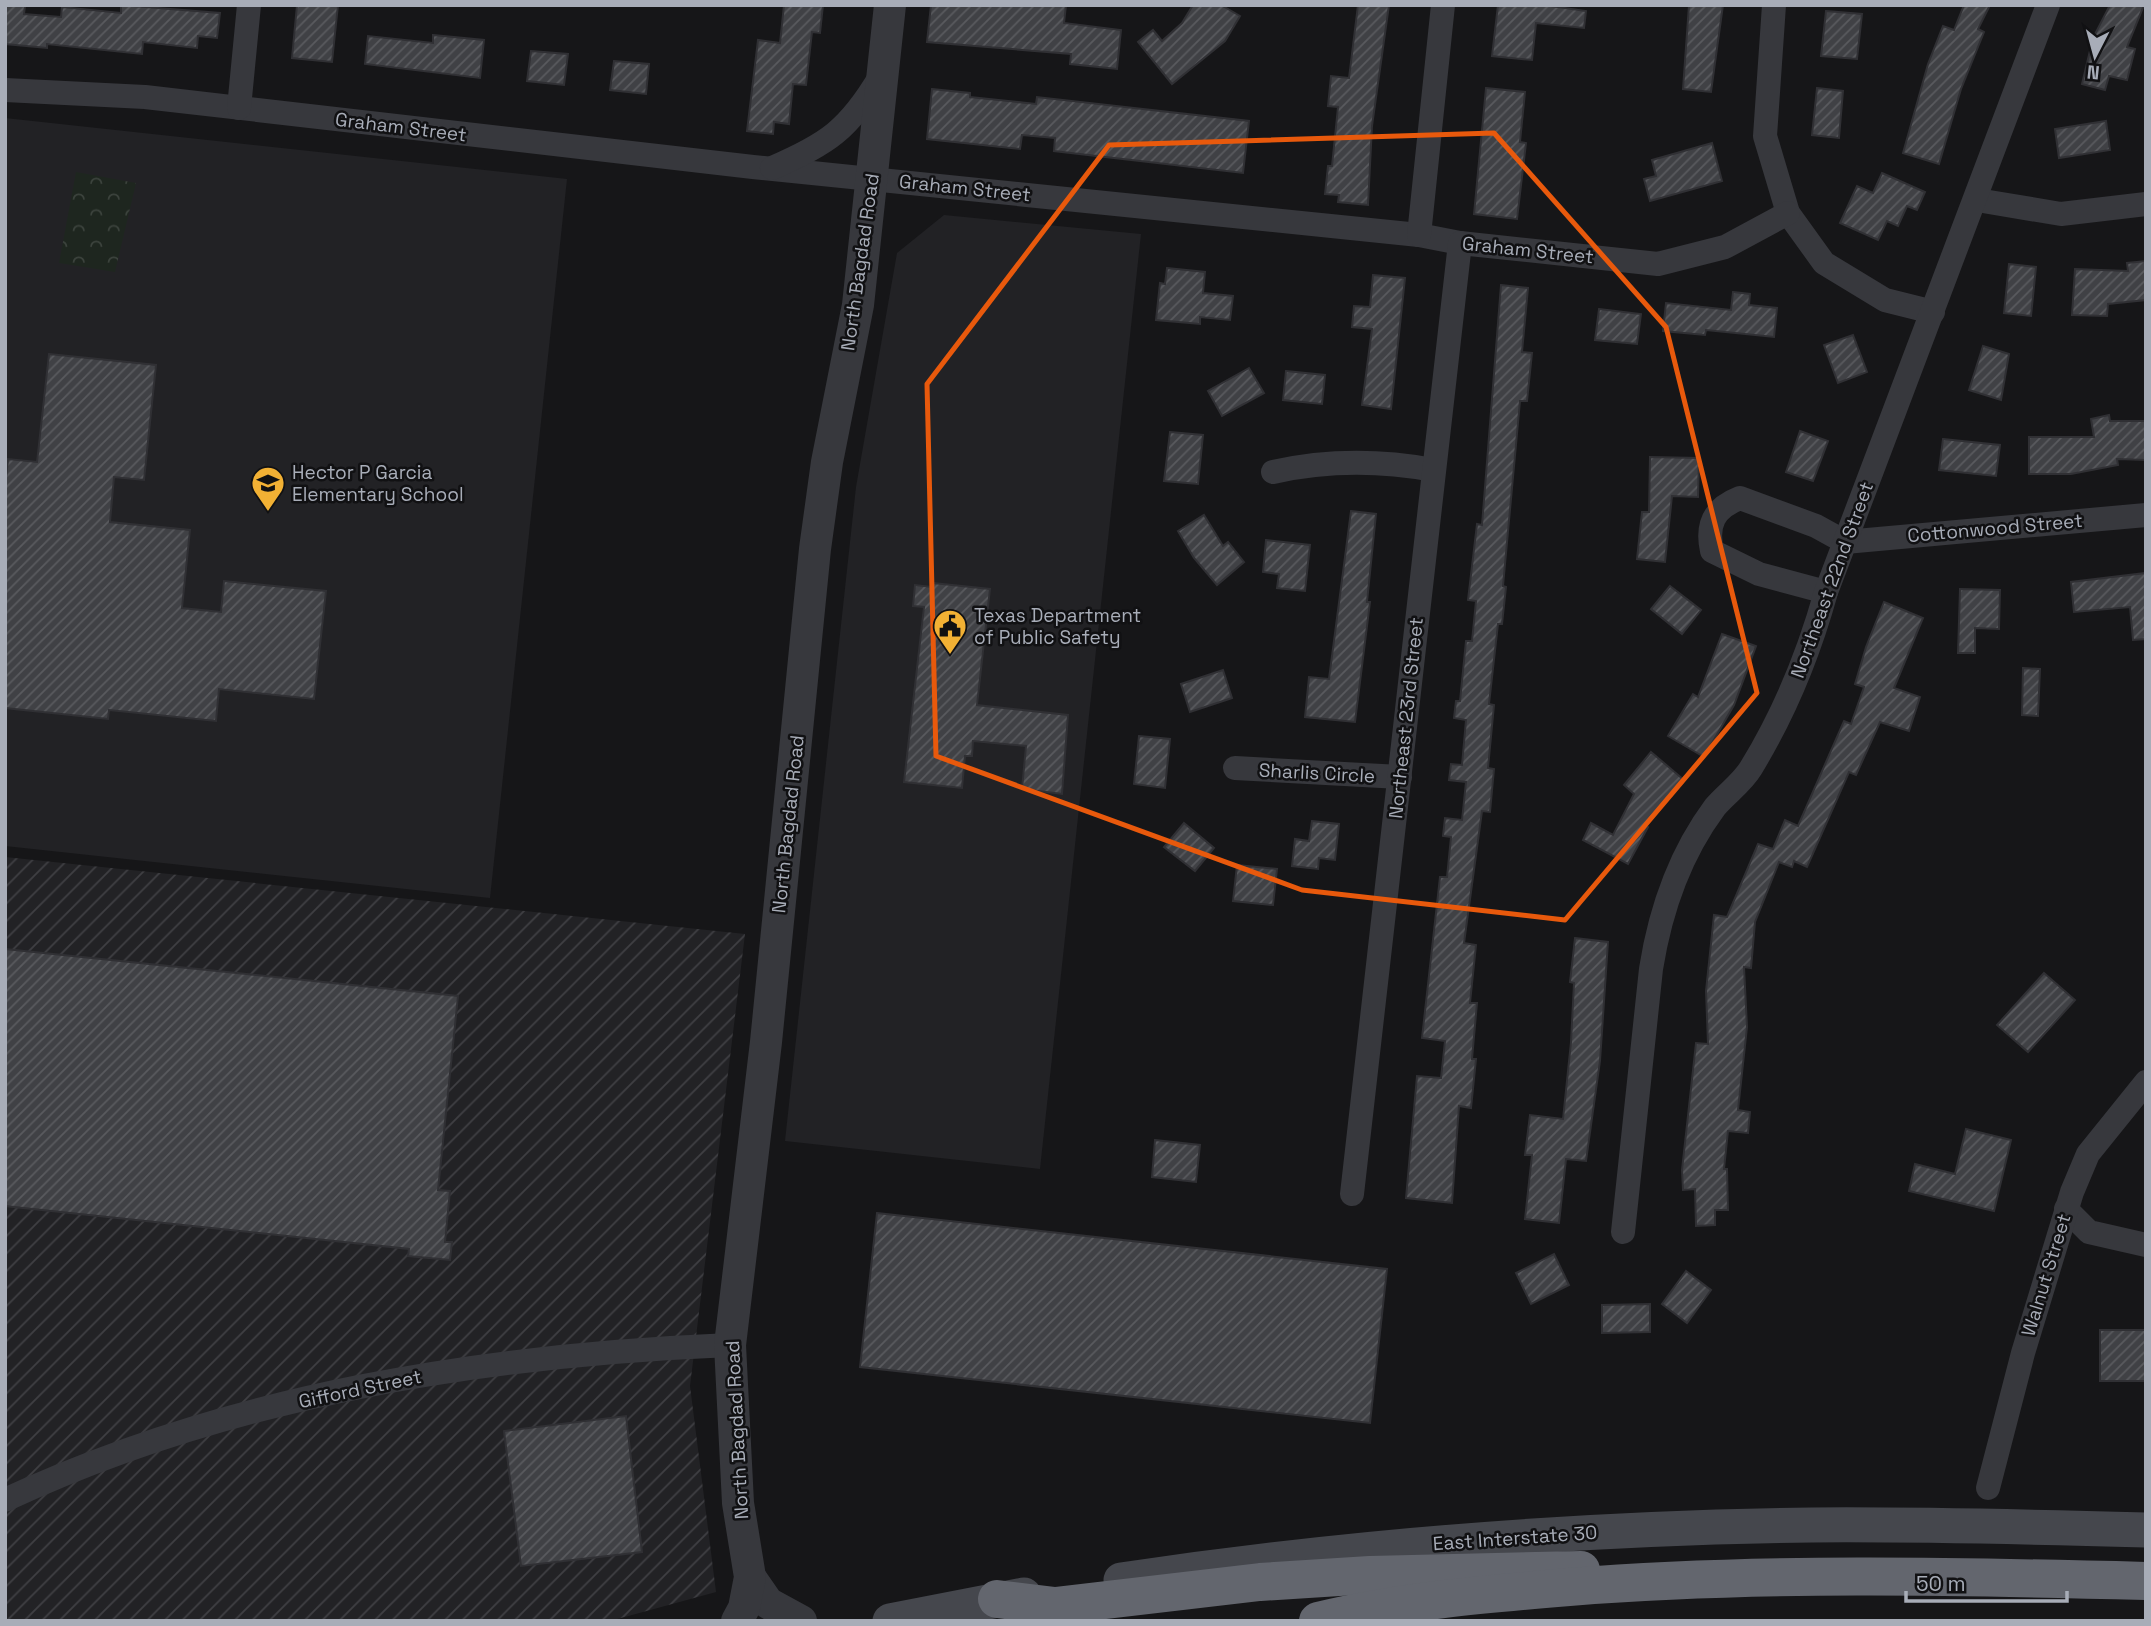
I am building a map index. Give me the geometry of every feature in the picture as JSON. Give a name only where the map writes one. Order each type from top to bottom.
[{"type":"highway","points":[[997,1599],[1055,1606],[1260,1582],[1370,1575],[1577,1570],[1661,1571],[2146,1600]]},
{"type":"highway","points":[[1318,1621],[1407,1604],[1474,1595],[1664,1579],[1885,1574],[2146,1581]]},
{"type":"main road","name":"East Interstate 30","points":[[890,1621],[997,1599],[1195,1569],[1390,1546],[1587,1532],[1811,1525],[2146,1530]]},
{"type":"street","points":[[239,108],[249,5]]},
{"type":"street","name":"North Bagdad Road","points":[[737,1621],[744,1608],[750,1577],[738,1503],[730,1345],[766,1042],[815,549],[827,462],[858,305],[890,5]]},
{"type":"street","points":[[1419,235],[1443,5]]},
{"type":"street","points":[[1774,5],[1765,136],[1788,213],[1824,262],[1885,300],[1933,312]]},
{"type":"street","name":"Northeast 22nd Street","points":[[1623,1232],[1656,934],[1686,855],[1716,807],[1750,770],[1790,692],[1813,639],[1826,593],[1977,200],[2048,5]]},
{"type":"street","name":"North Bagdad Road","points":[[770,168],[827,140],[858,114],[883,74]]},
{"type":"street","name":"Graham Street","points":[[5,90],[145,97],[770,168],[1419,235],[1460,243],[1658,264],[1724,247],[1788,213]]},
{"type":"street","points":[[1977,200],[2060,214],[2146,204]]},
{"type":"street","name":"Northeast 23rd Street","points":[[1352,1194],[1460,243]]},
{"type":"street","points":[[1273,472],[1315,463],[1392,462],[1433,470]]},
{"type":"street","points":[[1826,593],[1759,574],[1712,551],[1709,537],[1714,514],[1725,503],[1740,498],[1816,526],[1845,542]]},
{"type":"street","name":"Cottonwood Street","points":[[1845,542],[2146,515]]},
{"type":"street","name":"Sharlis Circle","points":[[1235,768],[1400,777]]},
{"type":"street","name":"Walnut Street","points":[[1988,1488],[2006,1412],[2066,1209],[2088,1154],[2146,1082]]},
{"type":"street","points":[[2066,1209],[2089,1232],[2146,1245]]},
{"type":"street","name":"Gifford Street","points":[[5,1500],[66,1472],[238,1415],[453,1369],[613,1350],[730,1345]]},
{"type":"street","name":"North Bagdad Road","points":[[750,1577],[768,1603],[801,1621]]},
{"type":"highlighted area","points":[[1494,133],[1666,327],[1757,693],[1565,920],[1302,890],[936,756],[927,384],[1109,145]]},
{"type":"shaded area","name":"Hector P Garcia Elementary School","points":[[5,118],[567,179],[490,898],[5,846]]},
{"type":"shaded area","points":[[944,215],[1141,234],[1040,1169],[785,1141],[856,487],[897,253]]},
{"type":"shaded area","points":[[5,857],[745,934],[690,1386],[716,1592],[610,1621],[5,1621]]},
{"type":"green space","points":[[76,172],[136,183],[115,272],[59,263]]},
{"type":"building","points":[[5,5],[25,6],[24,14],[61,17],[62,7],[121,13],[121,5],[220,13],[217,38],[198,36],[197,48],[143,42],[142,54],[47,44],[47,48],[5,44]]},
{"type":"building","points":[[297,5],[338,5],[332,62],[292,58]]},
{"type":"building","points":[[784,5],[823,5],[820,33],[812,32],[806,85],[793,84],[789,124],[774,122],[773,134],[747,131],[758,40],[780,43]]},
{"type":"building","points":[[931,5],[1066,5],[1064,23],[1121,30],[1117,69],[1070,64],[1071,54],[927,42]]},
{"type":"building","points":[[1193,5],[1221,5],[1240,16],[1225,41],[1172,84],[1138,42],[1153,30],[1162,41],[1182,23]]},
{"type":"building","points":[[1358,5],[1389,5],[1372,126],[1368,205],[1338,202],[1339,195],[1325,194],[1328,166],[1332,166],[1338,107],[1328,106],[1331,76],[1349,78]]},
{"type":"building","points":[[1498,5],[1544,5],[1586,11],[1584,28],[1536,23],[1532,60],[1492,56]]},
{"type":"building","points":[[1689,5],[1723,5],[1711,92],[1683,89]]},
{"type":"building","points":[[1964,5],[1990,5],[1978,29],[1984,32],[1961,89],[1939,164],[1903,153],[1928,64],[1943,26],[1954,30]]},
{"type":"building","points":[[2110,5],[2144,5],[2127,47],[2135,49],[2127,80],[2109,76],[2105,90],[2082,84],[2093,38]]},
{"type":"building","points":[[1826,11],[1862,14],[1857,59],[1821,56]]},
{"type":"building","points":[[433,35],[484,40],[480,78],[365,64],[368,36],[433,43]]},
{"type":"building","points":[[531,51],[568,54],[564,85],[527,81]]},
{"type":"building","points":[[614,61],[649,64],[646,94],[610,90]]},
{"type":"building","points":[[1486,88],[1525,92],[1520,142],[1526,143],[1517,219],[1474,214]]},
{"type":"building","points":[[1817,88],[1843,91],[1839,138],[1812,135]]},
{"type":"building","points":[[932,89],[970,93],[970,97],[1036,104],[1037,97],[1249,121],[1243,173],[1054,151],[1055,138],[1022,135],[1020,149],[927,139]]},
{"type":"building","points":[[2106,121],[2110,150],[2059,158],[2055,129]]},
{"type":"building","points":[[1712,143],[1722,181],[1650,201],[1644,179],[1656,176],[1652,160]]},
{"type":"building","points":[[1882,173],[1925,192],[1917,210],[1907,206],[1898,226],[1887,221],[1878,240],[1840,223],[1857,186],[1873,193]]},
{"type":"building","points":[[2146,261],[2146,300],[2108,304],[2107,316],[2072,315],[2075,269],[2128,271],[2127,263]]},
{"type":"building","points":[[2009,264],[2036,267],[2031,316],[2004,313]]},
{"type":"building","points":[[1167,268],[1205,272],[1203,293],[1233,296],[1230,320],[1200,317],[1200,324],[1156,320],[1160,283],[1165,284]]},
{"type":"building","points":[[1373,275],[1405,278],[1391,409],[1362,405],[1372,329],[1352,327],[1354,306],[1370,307]]},
{"type":"building","points":[[1501,285],[1528,288],[1522,352],[1532,353],[1527,401],[1520,401],[1503,586],[1506,587],[1502,624],[1498,624],[1489,704],[1494,705],[1488,768],[1494,769],[1490,812],[1482,811],[1464,943],[1476,945],[1470,1003],[1477,1003],[1472,1059],[1476,1059],[1471,1108],[1459,1106],[1452,1203],[1406,1198],[1417,1076],[1441,1078],[1445,1041],[1422,1038],[1440,877],[1447,877],[1451,837],[1443,836],[1445,818],[1462,820],[1466,782],[1449,780],[1451,764],[1462,765],[1466,720],[1454,718],[1456,701],[1460,701],[1466,641],[1472,641],[1476,601],[1468,600],[1477,524],[1482,525]]},
{"type":"building","points":[[1733,292],[1750,294],[1749,305],[1777,308],[1774,337],[1706,330],[1705,335],[1663,331],[1666,303],[1731,310]]},
{"type":"building","points":[[1599,309],[1641,314],[1637,344],[1595,340]]},
{"type":"building","points":[[1853,335],[1867,372],[1838,383],[1824,345]]},
{"type":"building","points":[[1983,346],[2009,354],[2001,400],[1969,390]]},
{"type":"building","points":[[49,354],[156,365],[144,480],[114,477],[110,522],[190,530],[182,608],[221,612],[224,581],[326,591],[314,699],[219,689],[216,721],[109,710],[108,719],[5,708],[5,487],[8,459],[37,462]]},
{"type":"building","points":[[1249,368],[1264,393],[1222,416],[1208,391]]},
{"type":"building","points":[[1286,371],[1325,375],[1322,404],[1283,400]]},
{"type":"building","points":[[2109,415],[2110,421],[2146,421],[2146,460],[2117,459],[2118,465],[2071,474],[2029,474],[2029,437],[2094,437],[2091,419]]},
{"type":"building","points":[[1800,431],[1828,441],[1813,481],[1786,472]]},
{"type":"building","points":[[1170,432],[1203,435],[1198,484],[1164,481]]},
{"type":"building","points":[[1943,439],[2000,445],[1996,476],[1939,470]]},
{"type":"building","points":[[1650,457],[1699,458],[1698,497],[1672,496],[1665,562],[1637,559],[1642,512],[1649,512]]},
{"type":"building","points":[[1351,511],[1376,514],[1367,602],[1370,602],[1355,722],[1305,717],[1309,677],[1329,679]]},
{"type":"building","points":[[1204,515],[1223,546],[1228,542],[1244,562],[1217,585],[1194,558],[1178,531]]},
{"type":"building","points":[[1266,540],[1310,545],[1305,591],[1277,588],[1279,574],[1263,572]]},
{"type":"building","points":[[2146,573],[2146,639],[2133,640],[2130,607],[2074,612],[2071,582]]},
{"type":"building","name":"Texas Department of Public Safety","points":[[933,583],[990,589],[977,705],[1068,715],[1062,794],[1022,789],[1026,746],[973,741],[972,756],[965,756],[962,788],[904,782],[924,607],[913,606],[915,585],[932,587]]},
{"type":"building","points":[[1670,586],[1701,610],[1682,634],[1651,609]]},
{"type":"building","points":[[1960,589],[2000,590],[1999,629],[1975,628],[1975,653],[1958,653]]},
{"type":"building","points":[[1884,602],[1923,618],[1894,688],[1920,697],[1909,731],[1880,722],[1856,775],[1849,772],[1807,867],[1794,861],[1792,867],[1779,862],[1755,922],[1751,968],[1744,967],[1747,1027],[1738,1110],[1750,1112],[1748,1133],[1728,1131],[1724,1169],[1727,1169],[1728,1210],[1715,1210],[1715,1225],[1696,1226],[1695,1189],[1683,1190],[1682,1170],[1696,1043],[1708,1044],[1706,991],[1714,915],[1727,917],[1758,844],[1773,849],[1785,820],[1798,826],[1844,721],[1851,724],[1864,687],[1855,684]]},
{"type":"building","points":[[1722,634],[1756,646],[1734,705],[1704,757],[1668,736],[1693,694],[1698,697]]},
{"type":"building","points":[[2023,668],[2040,669],[2038,716],[2022,715]]},
{"type":"building","points":[[1223,670],[1232,698],[1190,712],[1181,684]]},
{"type":"building","points":[[1139,736],[1170,739],[1165,788],[1134,784]]},
{"type":"building","points":[[1651,752],[1684,780],[1645,825],[1648,827],[1628,864],[1583,840],[1591,823],[1613,835],[1634,794],[1624,785]]},
{"type":"building","points":[[1312,821],[1339,824],[1335,860],[1319,858],[1318,869],[1292,866],[1295,839],[1309,841]]},
{"type":"building","points":[[1184,823],[1214,848],[1195,871],[1164,847]]},
{"type":"building","points":[[1237,865],[1277,869],[1273,905],[1233,901]]},
{"type":"building","points":[[1575,938],[1608,942],[1600,1061],[1586,1161],[1566,1159],[1559,1223],[1525,1219],[1532,1155],[1525,1155],[1530,1115],[1563,1119],[1571,1042],[1574,983],[1570,982]]},
{"type":"building","points":[[5,949],[458,996],[438,1190],[450,1191],[445,1242],[452,1242],[450,1260],[408,1256],[409,1249],[5,1206]]},
{"type":"building","points":[[2044,973],[2075,1000],[2028,1052],[1997,1025]]},
{"type":"building","points":[[1966,1129],[2011,1140],[1994,1211],[1909,1191],[1915,1164],[1955,1174]]},
{"type":"building","points":[[1155,1140],[1200,1145],[1196,1182],[1152,1177]]},
{"type":"building","points":[[877,1213],[1387,1269],[1370,1423],[860,1367]]},
{"type":"building","points":[[1554,1254],[1569,1285],[1531,1304],[1516,1273]]},
{"type":"building","points":[[1686,1271],[1711,1290],[1687,1323],[1662,1304]]},
{"type":"building","points":[[1650,1304],[1650,1332],[1602,1333],[1602,1305]]},
{"type":"building","points":[[2100,1330],[2146,1330],[2146,1381],[2100,1381]]},
{"type":"building","points":[[626,1416],[642,1552],[521,1566],[504,1431]]},
{"type":"place","name":"Hector P Garcia Elementary School","points":[[268,513]]},
{"type":"place","name":"Texas Department of Public Safety","points":[[950,656]]}]
